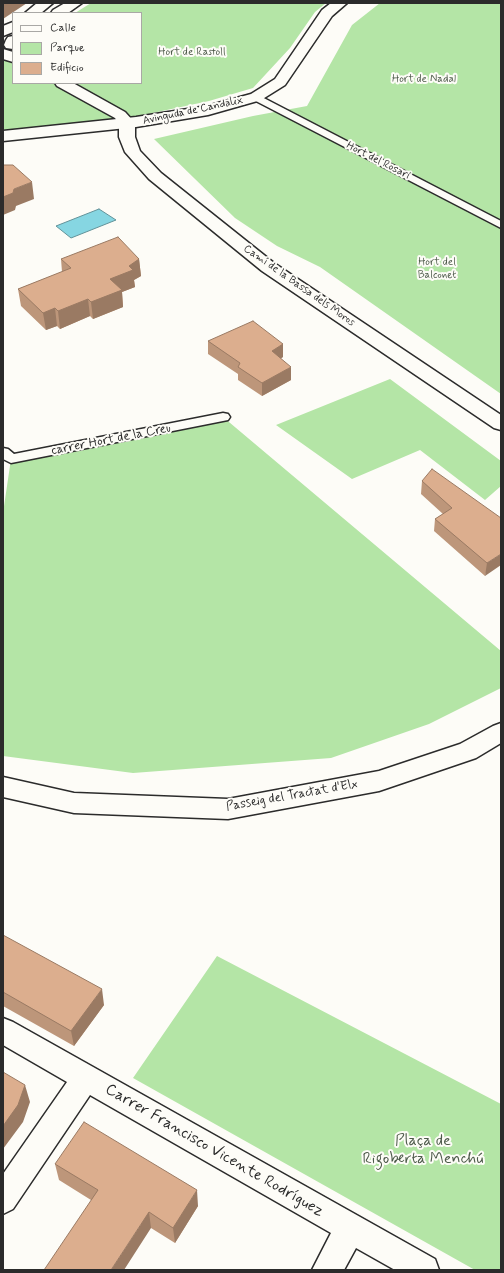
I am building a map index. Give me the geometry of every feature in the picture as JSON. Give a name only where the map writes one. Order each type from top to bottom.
[{"type":"street","points":[[33,12],[46,3]]},
{"type":"street","points":[[60,12],[75,3]]},
{"type":"street","name":"Avinguda de Candalix","points":[[3,136],[127,123],[208,110],[256,97],[280,82],[327,13],[340,3]]},
{"type":"street","points":[[3,32],[12,27]]},
{"type":"street","points":[[64,84],[104,105],[120,115],[127,123]]},
{"type":"street","name":"Camí de la Bassa dels Moros","points":[[127,123],[127,137],[133,152],[155,176],[222,231],[268,267],[501,424]]},
{"type":"street","name":"Passeig del Tractat d'Elx","points":[[3,787],[74,803],[228,809],[379,781],[468,751],[501,732]]},
{"type":"street","name":"Carrer Francisco Vicente Rodríguez","points":[[3,1031],[424,1270]]},
{"type":"street","points":[[3,1199],[86,1078]]},
{"type":"street","points":[[327,1270],[350,1228]]},
{"type":"lane","name":"Hort del Rosari","points":[[256,97],[501,225]]},
{"type":"lane","name":"carrer Hort de la Creu","points":[[3,452],[11,460],[222,418]]},
{"type":"green space","name":"Hort de Rastoll","points":[[91,3],[326,3],[315,12],[290,48],[253,88],[209,101],[115,121],[3,130],[3,57],[12,52],[12,84],[142,84],[142,12],[77,12]]},
{"type":"green space","points":[[380,3],[501,3],[501,394],[320,267],[277,246],[235,218],[154,139],[253,116],[307,106],[352,25]]},
{"type":"green space","points":[[390,379],[501,461],[501,486],[485,500],[420,450],[352,479],[276,425]]},
{"type":"green space","points":[[223,417],[501,651],[501,688],[429,724],[331,758],[133,773],[3,756],[3,513],[11,459]]},
{"type":"green space","name":"Plaça de Rigoberta Menchú","points":[[217,956],[501,1104],[501,1270],[475,1270],[133,1078]]},
{"type":"water","points":[[99,209],[116,220],[71,238],[56,226]]},
{"type":"building","points":[[3,165],[13,165],[32,182],[14,189],[13,193],[3,197]]},
{"type":"building","points":[[118,237],[139,259],[129,266],[133,270],[110,279],[122,290],[91,302],[88,299],[58,311],[55,308],[43,313],[18,289],[71,268],[61,259]]},
{"type":"building","points":[[253,321],[283,344],[272,351],[291,367],[262,383],[238,367],[240,363],[208,341]]},
{"type":"building","points":[[432,469],[501,518],[501,554],[487,563],[435,519],[452,508],[422,481]]},
{"type":"building","points":[[3,935],[102,989],[71,1031],[3,992]]},
{"type":"building","points":[[3,1072],[25,1085],[18,1105],[3,1126]]},
{"type":"building","points":[[84,1122],[197,1190],[173,1228],[149,1212],[111,1270],[44,1270],[98,1190],[55,1164]]},
{"type":"park label","name":"Hort de Nadal","points":[[424,80]]},
{"type":"park label","name":"Hort del Balconet","points":[[437,269]]}]
